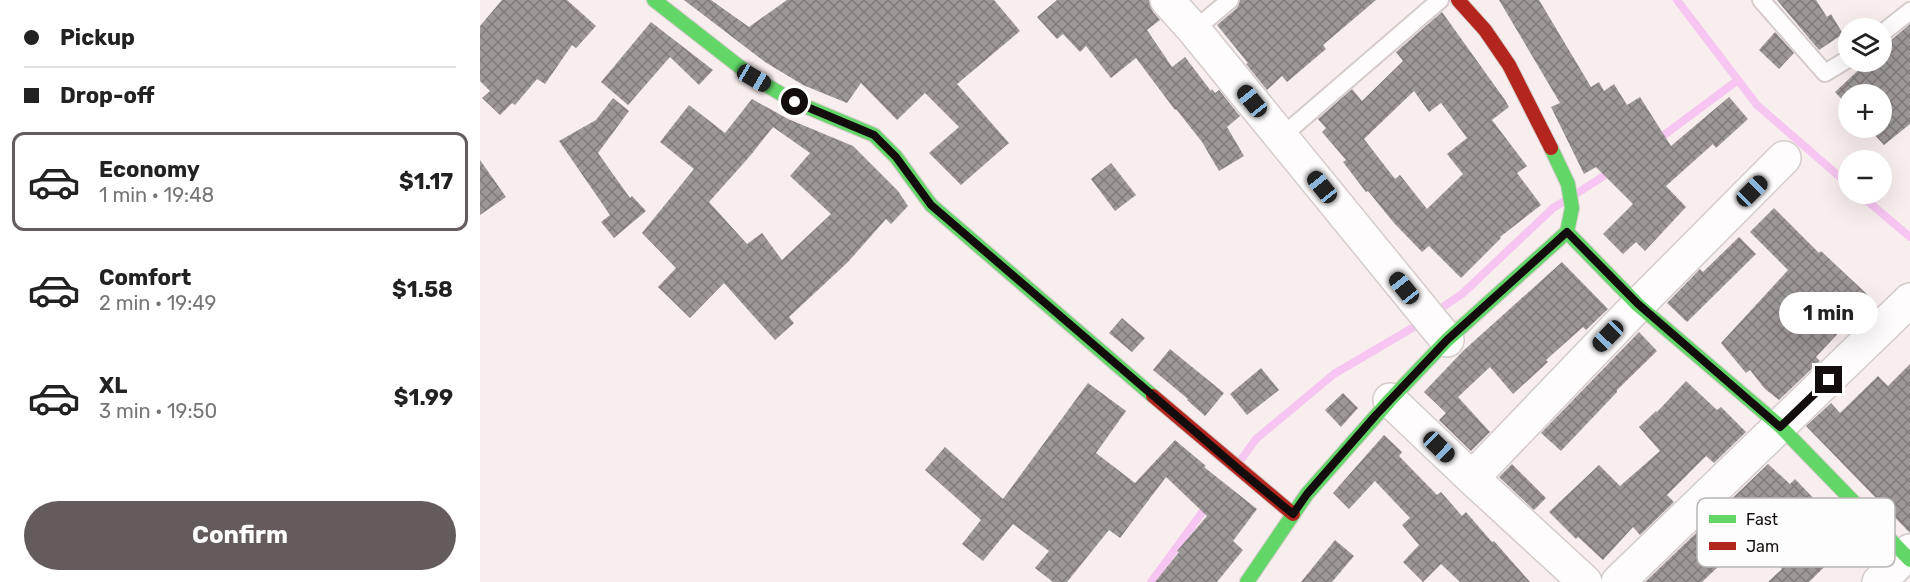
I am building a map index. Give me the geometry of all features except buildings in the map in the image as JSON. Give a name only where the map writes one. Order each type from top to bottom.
[{"type":"street","points":[[654,0],[754,78],[795,102],[874,135],[896,157],[931,205],[1293,514]]},
{"type":"street","points":[[1167,0],[1447,340]]},
{"type":"street","points":[[1254,579],[1307,494],[1390,400],[1447,340],[1567,232],[1572,208],[1568,184],[1556,158],[1509,65],[1485,30],[1458,0]]},
{"type":"street","points":[[1472,478],[1638,304],[1784,158]]},
{"type":"street","points":[[1567,232],[1638,304],[1780,427],[1851,498]]},
{"type":"street","points":[[1706,498],[1910,300]]},
{"type":"street","points":[[1390,400],[1585,582]]},
{"type":"street","points":[[1618,582],[1697,506]]},
{"type":"street","points":[[1879,582],[1908,555],[1895,542]]},
{"type":"lane","points":[[1194,30],[1230,0]]},
{"type":"lane","points":[[1281,137],[1440,0]]},
{"type":"lane","points":[[1761,0],[1826,73],[1838,65]]},
{"type":"lane","points":[[1892,25],[1910,11]]},
{"type":"waterway","points":[[1677,0],[1757,105],[1838,175]]},
{"type":"waterway","points":[[1656,141],[1738,80]]},
{"type":"waterway","points":[[1576,194],[1613,170]]},
{"type":"waterway","points":[[1434,313],[1462,294],[1553,208],[1563,202]]},
{"type":"waterway","points":[[1871,204],[1910,237]]},
{"type":"waterway","points":[[1240,461],[1256,439],[1334,374],[1424,321]]},
{"type":"waterway","points":[[1151,582],[1209,503]]},
{"type":"traffic: fast","points":[[654,0],[754,78],[795,102],[874,135],[896,157],[931,205],[1153,396]]},
{"type":"traffic: fast","points":[[1247,582],[1307,494],[1390,400],[1447,340],[1567,232],[1572,208],[1568,184],[1551,148]]},
{"type":"traffic: fast","points":[[1567,232],[1638,305],[1781,427],[1850,498]]},
{"type":"traffic: fast","points":[[1895,545],[1910,560]]},
{"type":"traffic: jam","points":[[1458,0],[1485,30],[1509,65],[1551,148]]},
{"type":"traffic: jam","points":[[1153,396],[1293,514]]},
{"type":"route","points":[[795,102],[874,135],[896,157],[931,205],[1293,514],[1307,494],[1376,415],[1447,340],[1567,232],[1638,304],[1780,427],[1829,380]]}]
